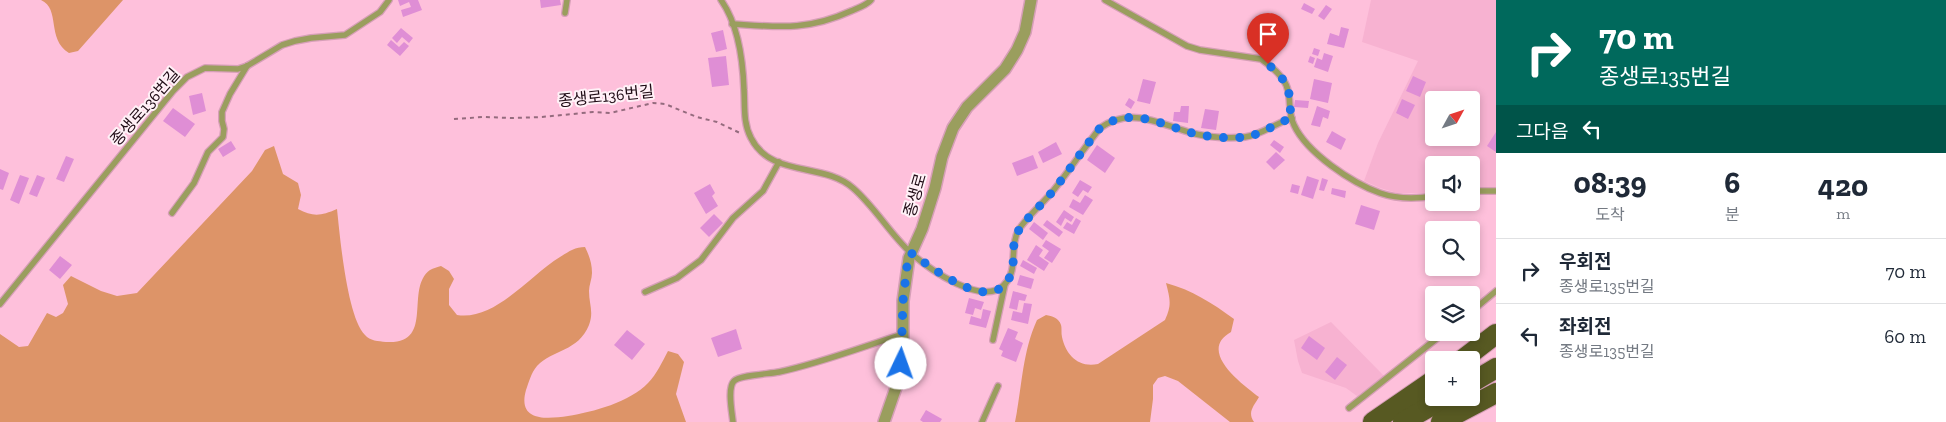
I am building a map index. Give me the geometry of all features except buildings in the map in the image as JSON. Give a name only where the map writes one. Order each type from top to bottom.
[{"type":"highway","points":[[1474,351],[1496,334]]},
{"type":"highway","points":[[1480,377],[1496,368]]},
{"type":"highway","points":[[1373,422],[1425,386]]},
{"type":"highway","points":[[1441,422],[1496,394]]},
{"type":"highway","points":[[1403,422],[1432,406]]},
{"type":"street","name":"종생로","points":[[884,422],[900,376],[903,301],[908,258],[922,229],[935,188],[942,157],[953,128],[968,107],[1005,69],[1017,50],[1024,32],[1031,0]]},
{"type":"lane","points":[[565,13],[567,0]]},
{"type":"lane","points":[[720,0],[728,10],[737,38],[744,83],[744,118],[752,141],[772,159],[833,176],[852,187],[911,253],[941,274],[967,288],[983,292],[992,292],[1005,284]]},
{"type":"lane","points":[[732,24],[789,28],[806,26],[843,14],[871,0]]},
{"type":"lane","points":[[1105,0],[1187,46],[1207,52],[1261,59],[1278,75],[1288,89],[1289,111],[1294,125],[1314,151],[1333,166],[1380,193],[1413,198],[1425,197]]},
{"type":"lane","name":"종생로136번길","points":[[0,304],[58,230],[173,91],[187,77],[204,68],[238,69],[247,66],[268,52],[295,41],[345,35],[380,12],[387,1]]},
{"type":"lane","points":[[172,213],[194,183],[208,152],[223,137],[222,112],[230,94],[247,66]]},
{"type":"lane","points":[[993,340],[1005,284],[1010,275],[1015,237],[1019,229],[1058,185],[1100,128],[1110,121],[1121,117],[1132,117],[1146,119],[1194,134],[1246,137],[1292,118]]},
{"type":"lane","points":[[645,292],[676,278],[701,260],[733,218],[763,191],[779,162]]},
{"type":"lane","points":[[1480,191],[1496,191]]},
{"type":"lane","points":[[1480,304],[1496,291]]},
{"type":"lane","points":[[733,422],[731,387],[734,381],[740,378],[800,367],[903,334]]},
{"type":"lane","points":[[1349,408],[1434,341]]},
{"type":"lane","points":[[982,422],[998,386]]},
{"type":"path","name":"종생로136번길","points":[[454,119],[542,117],[610,112],[653,103],[665,104],[697,117],[731,127],[752,141]]},
{"type":"shaded area","points":[[41,0],[123,0],[78,51],[69,53],[58,40],[51,10]]},
{"type":"shaded area","points":[[1371,0],[1496,0],[1496,187],[1480,187],[1480,156],[1425,156],[1425,193],[1397,193],[1364,181],[1378,143],[1418,61],[1362,42]]},
{"type":"shaded area","points":[[274,146],[283,174],[298,183],[301,195],[298,209],[317,215],[337,209],[342,256],[349,295],[359,326],[367,337],[386,342],[401,341],[410,335],[415,326],[419,290],[423,279],[430,270],[441,266],[449,271],[454,279],[449,289],[449,305],[457,315],[471,315],[485,311],[498,304],[560,257],[575,249],[585,247],[592,269],[589,291],[591,312],[589,325],[584,334],[572,345],[543,360],[537,366],[526,390],[524,400],[526,408],[536,416],[551,418],[600,409],[621,401],[648,383],[657,372],[668,351],[678,354],[684,362],[676,394],[686,422],[0,422],[0,334],[19,347],[28,346],[47,313],[56,317],[63,313],[68,304],[63,285],[71,276],[101,291],[117,296],[137,293],[252,171],[265,150]]},
{"type":"shaded area","points":[[1166,283],[1202,298],[1234,319],[1231,332],[1222,340],[1219,348],[1220,357],[1234,376],[1259,397],[1251,412],[1254,422],[1230,422],[1178,381],[1165,376],[1158,378],[1153,385],[1150,422],[1015,422],[1025,358],[1037,320],[1046,315],[1057,319],[1061,325],[1066,349],[1070,355],[1084,364],[1098,364],[1165,320],[1170,302]]},
{"type":"shaded area","points":[[1331,322],[1384,376],[1357,396],[1346,388],[1302,373],[1294,340]]},
{"type":"route","points":[[901,364],[903,353],[903,301],[908,258],[911,253],[941,274],[967,288],[983,292],[992,292],[999,289],[1005,284],[1010,275],[1015,237],[1019,229],[1052,192],[1100,128],[1110,121],[1121,117],[1132,117],[1159,122],[1194,134],[1237,137],[1255,134],[1292,118],[1289,111],[1289,96],[1285,82],[1268,64]]}]
